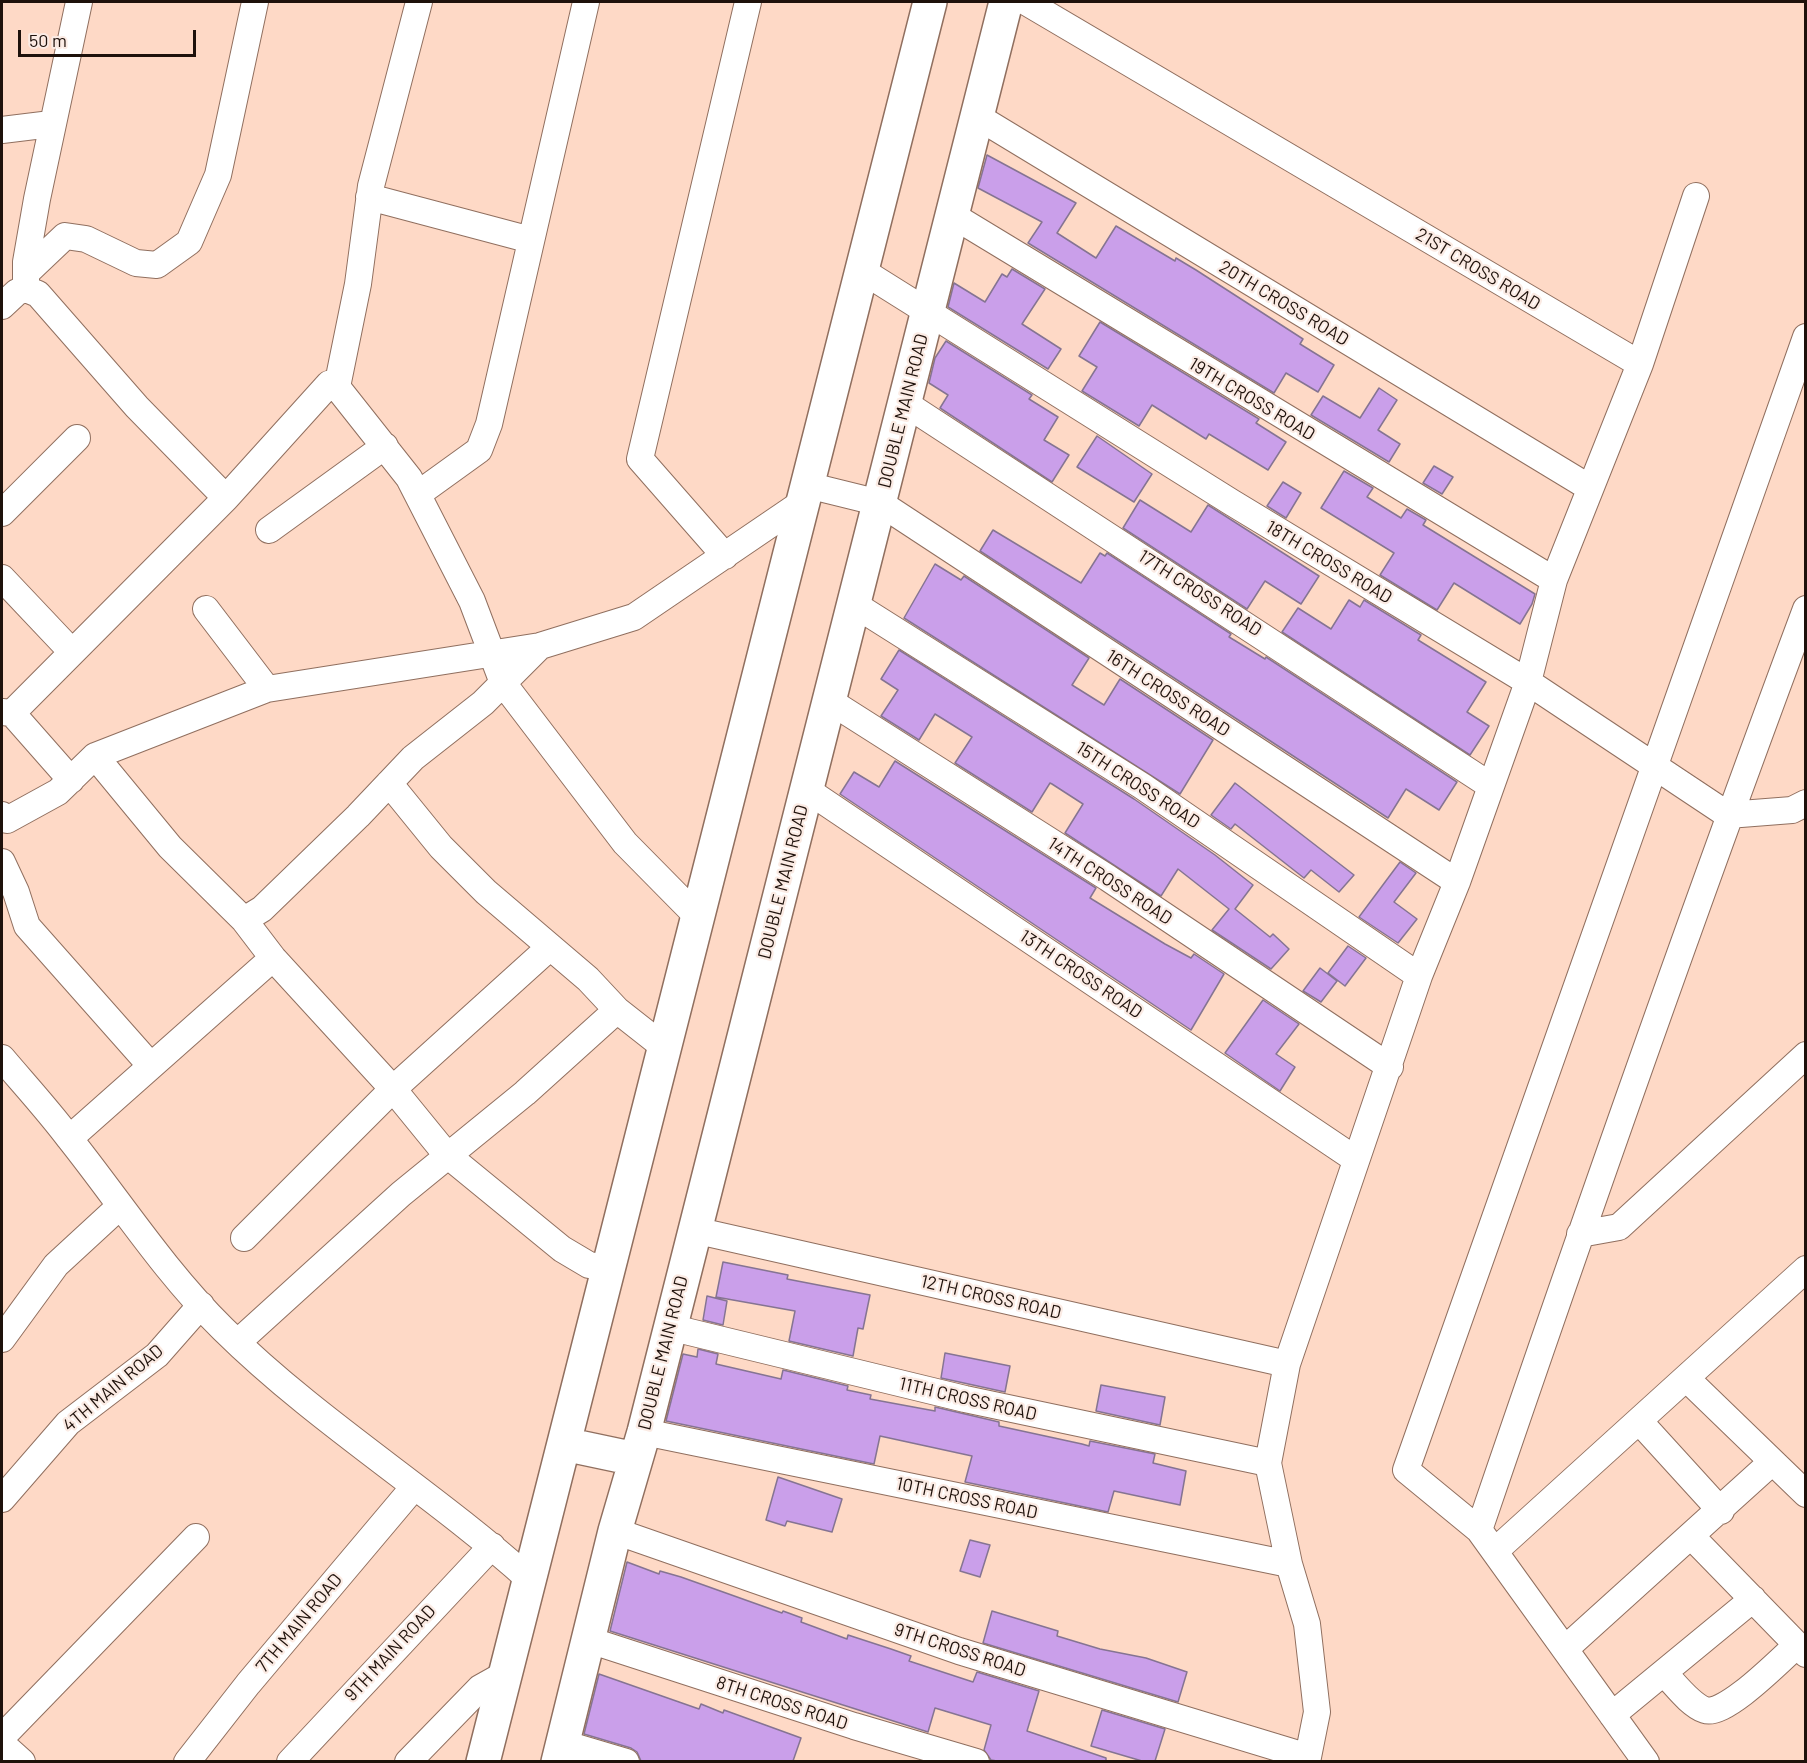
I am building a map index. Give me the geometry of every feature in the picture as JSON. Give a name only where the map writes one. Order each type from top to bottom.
[{"type":"street","points":[[26,281],[51,124],[80,2]]},
{"type":"street","points":[[2,306],[65,236],[86,239],[136,263],[157,265],[189,242],[218,175],[255,2]]},
{"type":"street","points":[[337,387],[358,284],[369,197],[419,2]]},
{"type":"street","points":[[418,494],[479,450],[498,390],[586,2]]},
{"type":"street","points":[[725,556],[640,459],[748,2]]},
{"type":"street","points":[[483,1761],[930,2]]},
{"type":"street","name":"DOUBLE MAIN ROAD","points":[[560,1752],[807,790],[852,603],[906,404],[1006,2]]},
{"type":"street","name":"21ST CROSS ROAD","points":[[1026,2],[1640,364]]},
{"type":"street","name":"20TH CROSS ROAD","points":[[978,117],[1590,488]]},
{"type":"street","points":[[2,130],[51,124]]},
{"type":"street","points":[[1308,1759],[1317,1712],[1306,1624],[1289,1564],[1268,1463],[1287,1364],[1355,1159],[1390,1067],[1419,976],[1457,882],[1528,682],[1554,580],[1640,364],[1696,196]]},
{"type":"street","points":[[369,197],[531,240]]},
{"type":"street","name":"19TH CROSS ROAD","points":[[952,215],[1554,580]]},
{"type":"street","name":"18TH CROSS ROAD","points":[[861,270],[1231,502],[1528,682],[1728,815]]},
{"type":"street","points":[[26,281],[137,407],[226,498]]},
{"type":"street","points":[[1646,1761],[1479,1530],[1406,1470],[1806,336]]},
{"type":"street","points":[[71,780],[7,712],[72,652],[226,498],[329,384],[337,387],[410,478],[467,591],[503,683],[625,843],[698,916]]},
{"type":"street","name":"17TH CROSS ROAD","points":[[906,404],[1197,591],[1491,786]]},
{"type":"street","points":[[2,513],[77,438]]},
{"type":"street","points":[[269,530],[385,446]]},
{"type":"street","points":[[3,819],[58,792],[95,756],[267,689],[540,646],[634,618],[725,556],[805,493]]},
{"type":"street","name":"16TH CROSS ROAD","points":[[805,493],[880,504],[1457,882]]},
{"type":"street","points":[[2,578],[72,652]]},
{"type":"street","name":"15TH CROSS ROAD","points":[[852,603],[1142,786],[1419,976]]},
{"type":"street","points":[[206,609],[267,689]]},
{"type":"street","points":[[1479,1530],[1580,1234],[1728,815],[1806,609]]},
{"type":"street","points":[[244,920],[262,909],[413,758],[483,703],[540,646]]},
{"type":"street","name":"14TH CROSS ROAD","points":[[828,699],[1108,878],[1390,1067]]},
{"type":"street","points":[[95,756],[170,847],[244,920],[273,958],[393,1089],[447,1154],[561,1249],[589,1265],[608,1268]]},
{"type":"street","points":[[389,783],[441,847],[486,892],[588,979],[617,1010],[664,1047]]},
{"type":"street","name":"13TH CROSS ROAD","points":[[807,790],[1355,1159]]},
{"type":"street","points":[[1728,815],[1792,810],[1806,803]]},
{"type":"street","points":[[2,862],[16,892],[27,926],[151,1066]]},
{"type":"street","points":[[244,1238],[393,1089],[549,948]]},
{"type":"street","points":[[69,1138],[273,958]]},
{"type":"street","points":[[238,1342],[285,1297],[447,1154],[525,1093],[617,1010]]},
{"type":"street","points":[[1580,1234],[1619,1227],[1806,1055]]},
{"type":"street","points":[[2,1058],[69,1138],[119,1207],[201,1305],[238,1342],[414,1487],[492,1546],[529,1579]]},
{"type":"street","points":[[2,1339],[56,1265],[119,1207]]},
{"type":"street","name":"12TH CROSS ROAD","points":[[694,1230],[1287,1364]]},
{"type":"street","points":[[1495,1551],[1686,1378],[1801,1283]]},
{"type":"street","name":"4TH MAIN ROAD","points":[[2,1498],[68,1423],[157,1355],[201,1305]]},
{"type":"street","name":"11TH CROSS ROAD","points":[[669,1327],[965,1399],[1268,1463]]},
{"type":"street","points":[[1686,1378],[1806,1494]]},
{"type":"street","points":[[1639,1420],[1721,1511]]},
{"type":"street","points":[[564,1444],[640,1445]]},
{"type":"street","name":"10TH CROSS ROAD","points":[[640,1445],[1289,1564]]},
{"type":"street","points":[[1565,1649],[1721,1511],[1772,1462]]},
{"type":"street","name":"7TH MAIN ROAD","points":[[187,1761],[248,1684],[414,1487]]},
{"type":"street","name":"9TH CROSS ROAD","points":[[615,1531],[959,1651],[1308,1759]]},
{"type":"street","points":[[2,1737],[196,1537]]},
{"type":"street","points":[[1664,1673],[1702,1709],[1711,1712],[1731,1703],[1801,1649],[1692,1537]]},
{"type":"street","name":"9TH MAIN ROAD","points":[[290,1761],[492,1546]]},
{"type":"street","points":[[1612,1715],[1753,1599]]},
{"type":"street","name":"8TH CROSS ROAD","points":[[589,1640],[854,1726],[976,1761]]},
{"type":"street","points":[[408,1761],[480,1688],[506,1674]]},
{"type":"street","points":[[2,1744],[22,1761]]},
{"type":"street","points":[[560,1752],[626,1761]]},
{"type":"building","points":[[987,155],[1076,203],[1057,233],[1096,258],[1116,226],[1175,261],[1176,258],[1196,270],[1303,339],[1300,344],[1334,365],[1318,392],[1286,373],[1274,393],[1028,243],[1042,222],[978,188]]},
{"type":"building","points":[[1012,269],[1045,289],[1022,324],[1061,349],[1048,369],[948,307],[954,283],[985,302],[1002,274],[1007,277]]},
{"type":"building","points":[[1100,322],[1259,419],[1256,423],[1286,442],[1268,470],[1209,434],[1206,439],[1152,405],[1139,426],[1082,391],[1097,367],[1079,356]]},
{"type":"building","points":[[946,341],[1032,395],[1029,399],[1058,417],[1044,440],[1069,455],[1052,482],[940,408],[948,395],[929,383],[935,358]]},
{"type":"building","points":[[1379,388],[1397,400],[1378,430],[1400,444],[1389,462],[1311,415],[1323,396],[1360,418]]},
{"type":"building","points":[[1097,436],[1152,474],[1134,502],[1077,467]]},
{"type":"building","points":[[1434,466],[1453,477],[1442,494],[1423,483]]},
{"type":"building","points":[[1344,471],[1373,488],[1367,497],[1401,518],[1407,509],[1426,520],[1423,525],[1535,594],[1520,624],[1454,583],[1437,610],[1380,575],[1394,553],[1321,508]]},
{"type":"building","points":[[1283,482],[1301,493],[1286,518],[1267,506]]},
{"type":"building","points":[[1140,500],[1191,532],[1208,505],[1319,576],[1301,604],[1265,581],[1247,609],[1123,528]]},
{"type":"building","points":[[993,530],[1081,583],[1100,553],[1105,556],[1107,553],[1231,634],[1229,637],[1265,659],[1266,657],[1457,782],[1439,810],[1406,789],[1388,818],[980,551]]},
{"type":"building","points":[[935,564],[961,580],[964,576],[1089,658],[1072,685],[1104,705],[1120,679],[1213,740],[1180,794],[904,618]]},
{"type":"building","points":[[1349,600],[1360,607],[1364,600],[1421,635],[1418,640],[1486,682],[1467,712],[1489,726],[1470,755],[1282,632],[1298,608],[1331,629]]},
{"type":"building","points":[[899,650],[1134,799],[1215,855],[1253,885],[1235,909],[1270,937],[1273,934],[1289,949],[1271,969],[1212,930],[1229,909],[1178,869],[1161,896],[1065,833],[1083,804],[1052,784],[1050,783],[1032,812],[955,763],[972,737],[935,714],[919,740],[881,716],[898,690],[881,679]]},
{"type":"building","points":[[895,761],[1096,888],[1090,898],[1165,944],[1191,958],[1194,954],[1224,974],[1191,1030],[840,794],[854,772],[879,787]]},
{"type":"building","points":[[1235,783],[1354,875],[1339,892],[1311,870],[1304,878],[1235,824],[1231,829],[1211,815]]},
{"type":"building","points":[[1400,862],[1416,873],[1394,902],[1417,919],[1398,943],[1359,917]]},
{"type":"building","points":[[1348,946],[1366,958],[1345,986],[1328,973]]},
{"type":"building","points":[[1320,968],[1337,981],[1321,1002],[1303,991]]},
{"type":"building","points":[[1263,1000],[1299,1024],[1276,1054],[1295,1067],[1280,1091],[1225,1053]]},
{"type":"building","points":[[723,1262],[788,1275],[787,1279],[870,1295],[863,1329],[858,1328],[853,1356],[789,1341],[795,1311],[716,1297]]},
{"type":"building","points":[[707,1296],[727,1301],[723,1325],[703,1320]]},
{"type":"building","points":[[698,1349],[718,1354],[716,1364],[781,1379],[783,1370],[848,1386],[847,1390],[871,1395],[870,1399],[935,1411],[935,1407],[999,1422],[999,1426],[1089,1446],[1090,1441],[1155,1454],[1153,1463],[1186,1471],[1180,1505],[1114,1491],[1108,1512],[965,1482],[972,1456],[880,1436],[874,1464],[666,1421],[683,1354],[697,1357]]},
{"type":"building","points":[[945,1353],[1010,1366],[1005,1392],[941,1378]]},
{"type":"building","points":[[1101,1385],[1165,1397],[1160,1425],[1096,1411]]},
{"type":"building","points":[[778,1477],[842,1499],[832,1532],[787,1521],[785,1526],[766,1520]]},
{"type":"building","points":[[970,1540],[990,1545],[980,1577],[960,1571]]},
{"type":"building","points":[[627,1562],[659,1574],[660,1571],[681,1577],[782,1613],[783,1611],[802,1618],[801,1622],[847,1639],[848,1635],[891,1649],[911,1656],[909,1661],[973,1682],[977,1672],[1039,1691],[1027,1731],[1106,1758],[1106,1761],[991,1760],[984,1750],[991,1725],[935,1708],[928,1732],[610,1631]]},
{"type":"building","points":[[992,1611],[1058,1631],[1057,1636],[1100,1649],[1146,1658],[1187,1672],[1178,1702],[983,1643]]},
{"type":"building","points":[[599,1674],[699,1709],[701,1704],[723,1713],[724,1710],[801,1738],[793,1761],[641,1761],[637,1752],[631,1748],[584,1734]]},
{"type":"building","points":[[1102,1710],[1165,1729],[1155,1761],[1142,1761],[1091,1746]]}]
